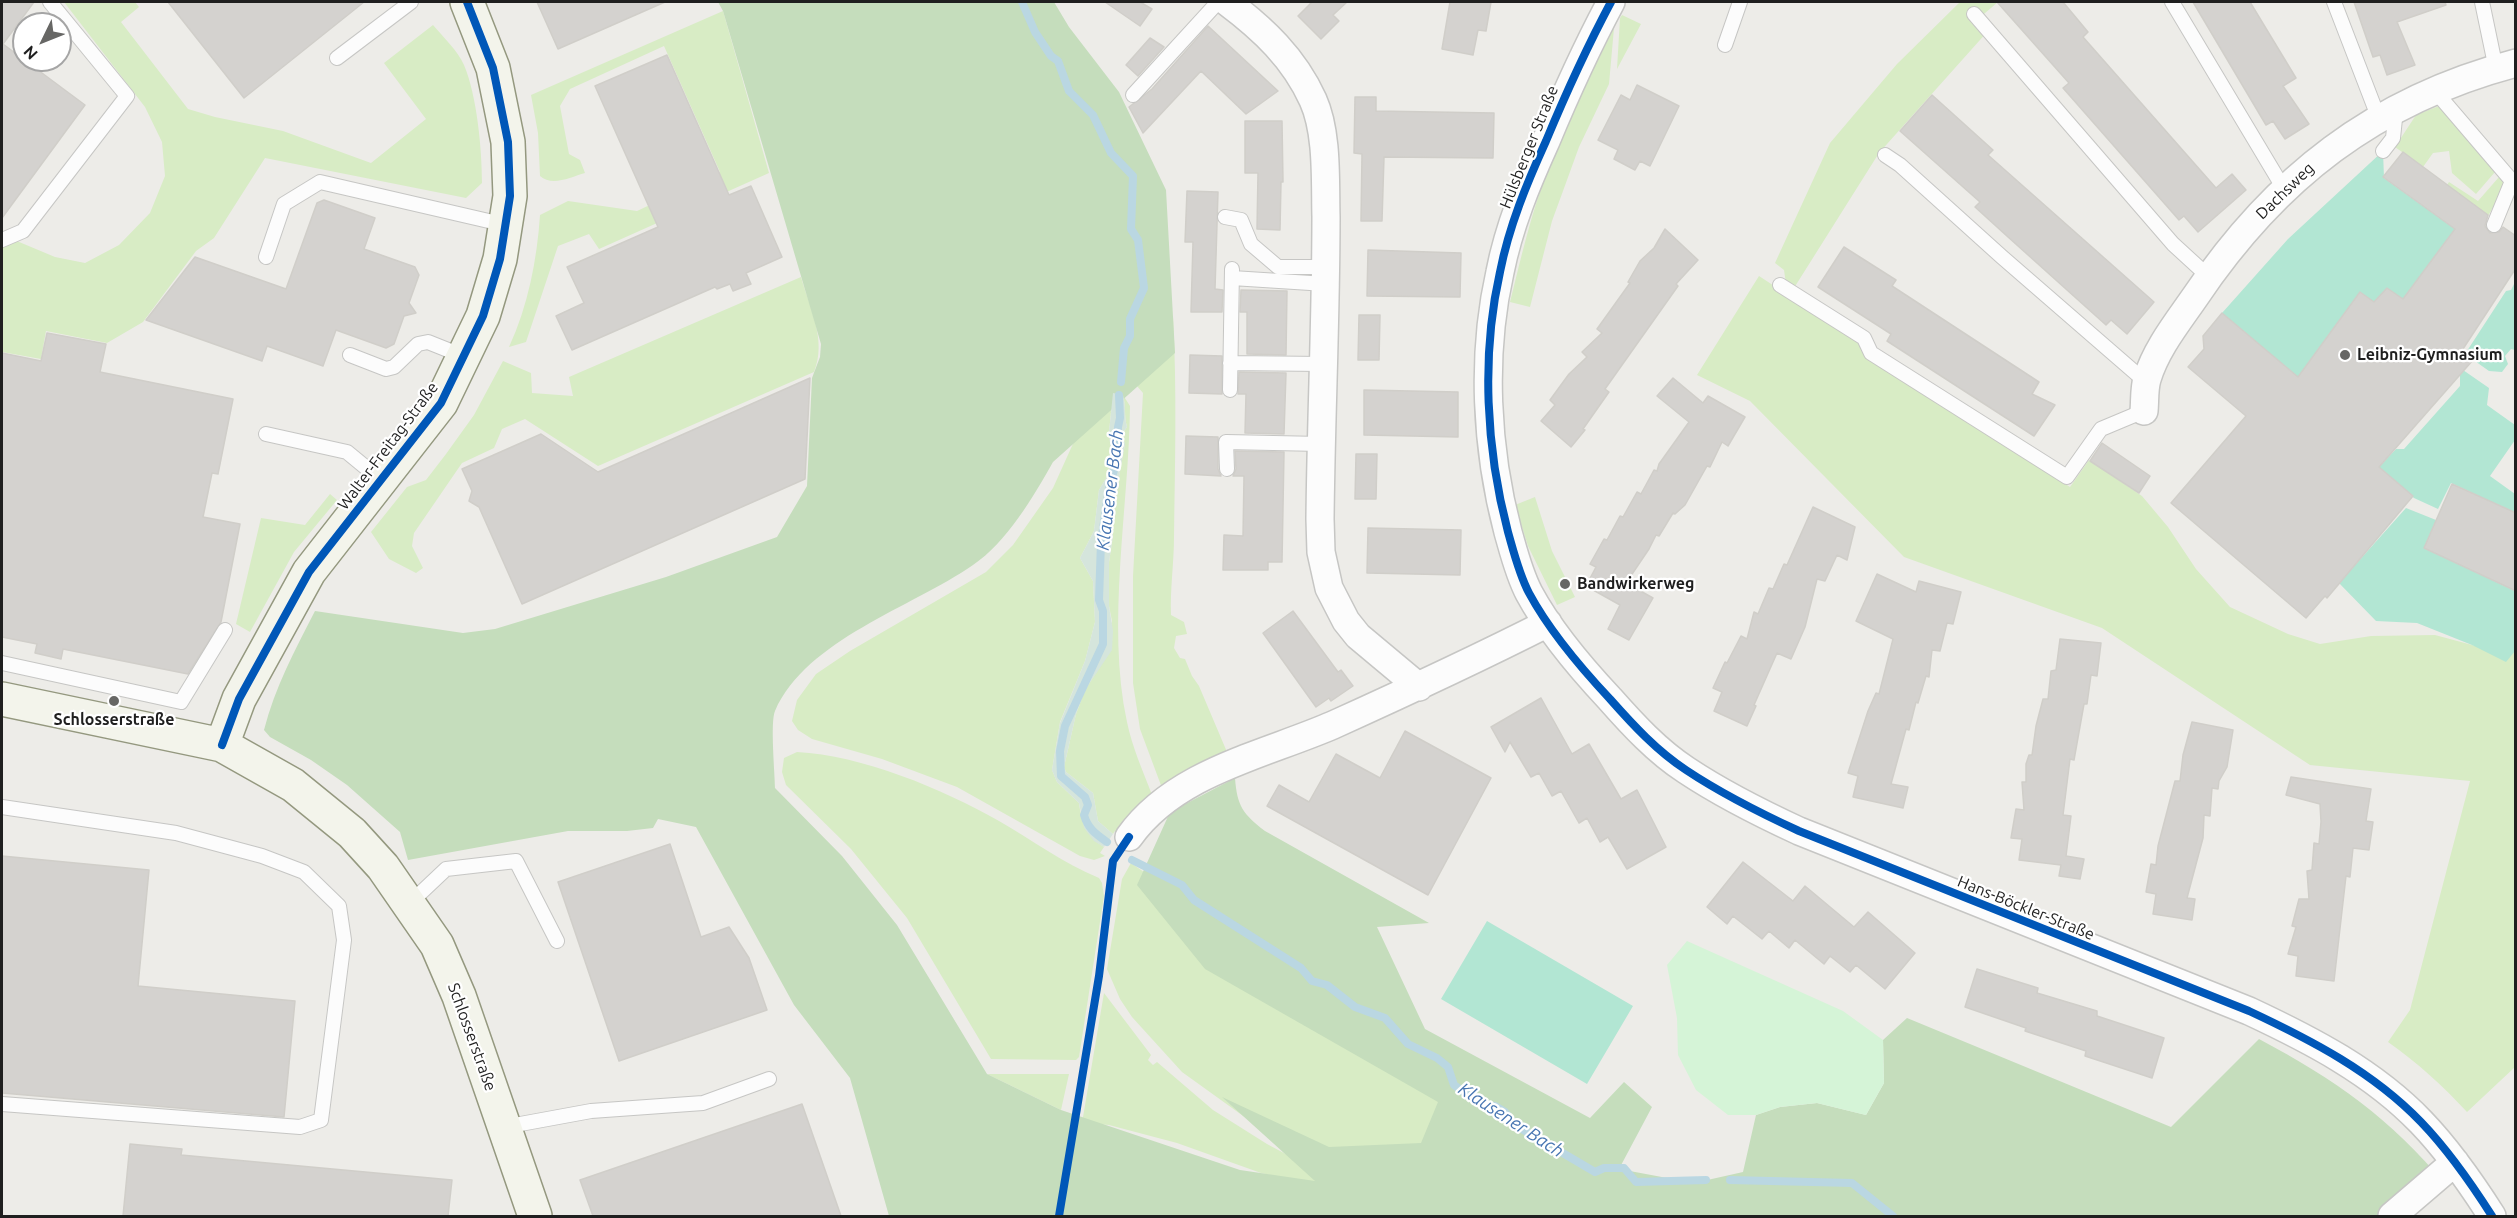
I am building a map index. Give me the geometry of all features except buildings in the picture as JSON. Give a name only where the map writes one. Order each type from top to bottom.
[{"type":"street","name":"Walter-Freitag-Straße","points":[[222,744],[239,699],[309,573],[441,403],[483,316],[500,259],[506,225],[510,196],[508,142],[493,68],[467,2]]},
{"type":"street","points":[[1227,2],[1259,26],[1290,60],[1314,101],[1323,142],[1326,172],[1326,276],[1321,444],[1321,552],[1335,602],[1358,636],[1419,687]]},
{"type":"street","name":"Hülsberger Straße","points":[[1548,623],[1519,570],[1500,503],[1491,452],[1489,382],[1492,314],[1500,271],[1529,179],[1581,58],[1611,2]]},
{"type":"street","name":"Dachsweg","points":[[2144,411],[2146,382],[2154,359],[2209,277],[2242,233],[2284,189],[2332,148],[2388,114],[2435,91],[2506,66]]},
{"type":"street","points":[[1129,837],[1161,804],[1192,782],[1315,733],[1419,687],[1548,623]]},
{"type":"street","name":"Hans-Böckler-Straße","points":[[1548,623],[1593,681],[1646,738],[1684,770],[1745,806],[1810,836],[2249,1011],[2298,1034],[2346,1062],[2389,1093],[2421,1122],[2455,1162],[2492,1216]]},
{"type":"street","name":"Schlosserstraße","points":[[2,699],[222,744],[293,785],[352,833],[383,867],[437,945],[459,996],[535,1216]]},
{"type":"street","points":[[2392,1216],[2455,1162]]},
{"type":"lane","points":[[2,240],[23,231],[127,96],[50,2]]},
{"type":"lane","points":[[337,58],[411,2]]},
{"type":"lane","points":[[1133,95],[1218,2]]},
{"type":"lane","points":[[1725,45],[1740,2]]},
{"type":"lane","points":[[2172,2],[2284,189]]},
{"type":"lane","points":[[2334,2],[2388,114],[2393,138],[2383,150]]},
{"type":"lane","points":[[2482,2],[2506,66]]},
{"type":"lane","points":[[1974,14],[2173,244],[2209,277]]},
{"type":"lane","points":[[2435,91],[2512,181],[2494,225]]},
{"type":"lane","points":[[1885,155],[1900,165],[2146,382]]},
{"type":"lane","points":[[266,257],[284,204],[320,182],[506,225]]},
{"type":"lane","points":[[1225,217],[1241,220],[1251,244],[1278,267],[1326,276]]},
{"type":"lane","points":[[1230,390],[1232,274],[1326,276]]},
{"type":"lane","points":[[1780,285],[1864,338],[1871,353],[2067,477],[2101,429],[2144,411]]},
{"type":"lane","points":[[350,355],[386,369],[394,367],[418,344],[428,342],[465,357]]},
{"type":"lane","points":[[1230,363],[1323,364]]},
{"type":"lane","points":[[266,434],[347,452],[381,480]]},
{"type":"lane","points":[[1227,469],[1226,442],[1321,444]]},
{"type":"lane","points":[[2,663],[182,702],[225,630]]},
{"type":"lane","points":[[2,807],[176,833],[262,856],[304,872],[339,906],[344,940],[321,1120],[300,1127],[2,1104]]},
{"type":"lane","points":[[410,903],[446,869],[516,861],[556,941]]},
{"type":"lane","points":[[504,1127],[591,1111],[703,1103],[769,1078]]},
{"type":"green space","points":[[64,2],[135,2],[139,7],[121,22],[188,109],[283,131],[371,163],[426,119],[384,63],[433,25],[458,55],[469,78],[478,123],[482,183],[466,198],[265,158],[214,238],[196,251],[143,322],[107,343],[46,331],[41,359],[2,352],[2,248],[12,239],[55,257],[85,263],[119,245],[150,213],[165,176],[162,142],[145,107]]},
{"type":"green space","points":[[718,2],[1054,2],[1069,27],[1119,92],[1166,190],[1175,353],[1053,462],[1008,532],[985,556],[948,581],[863,627],[835,645],[811,664],[790,686],[775,711],[773,737],[775,788],[842,856],[897,925],[987,1074],[1061,1110],[1240,1170],[1315,1181],[1222,1097],[1329,1147],[1421,1143],[1438,1102],[1205,969],[1137,885],[1170,812],[1235,778],[1237,796],[1242,809],[1265,831],[1429,923],[1377,927],[1425,1029],[1590,1118],[1624,1082],[1652,1107],[1619,1169],[1694,1183],[1743,1172],[1756,1115],[1780,1107],[1817,1103],[1866,1115],[1884,1083],[1883,1040],[1907,1018],[2171,1127],[2259,1039],[2313,1070],[2360,1102],[2404,1140],[2446,1185],[2405,1216],[889,1216],[850,1078],[794,1005],[696,827],[658,819],[653,828],[627,831],[568,831],[408,860],[400,832],[347,785],[311,760],[270,737],[264,730],[280,684],[315,611],[463,633],[495,629],[666,577],[777,537],[807,486],[812,378],[820,357],[821,344],[723,11]]},
{"type":"green space","points":[[1960,2],[1998,2],[1978,19],[1988,31],[1879,153],[1794,288],[1786,284],[1784,270],[1775,263],[1830,143],[1897,64]]},
{"type":"green space","points":[[723,11],[769,173],[599,249],[589,234],[558,246],[526,342],[509,347],[530,282],[537,249],[540,215],[568,201],[637,211],[720,172],[664,46],[570,89],[560,106],[569,154],[580,160],[585,173],[556,181],[540,176],[538,133],[531,95]]},
{"type":"green space","points":[[1622,15],[1641,24],[1617,69],[1620,18]]},
{"type":"green space","points":[[1614,28],[1609,84],[1579,147],[1552,221],[1530,307],[1510,302],[1531,219],[1548,170],[1571,116]]},
{"type":"green space","points":[[2439,106],[2495,172],[2476,194],[2452,173],[2449,151],[2433,153],[2423,167],[2395,147],[2416,115]]},
{"type":"green space","points":[[2383,151],[2384,178],[2455,229],[2404,300],[2385,310],[2360,292],[2307,422],[2295,375],[2222,313],[2288,239]]},
{"type":"green space","points":[[2499,177],[2506,185],[2488,216],[2447,185],[2449,182],[2478,201]]},
{"type":"green space","points":[[1759,276],[1860,342],[1869,357],[2070,487],[2089,460],[2142,496],[2168,527],[2196,569],[2230,607],[2288,634],[2320,644],[2371,636],[2435,635],[2487,649],[2515,640],[2515,1067],[2467,1112],[2430,1075],[2388,1042],[2410,1010],[2470,781],[2310,765],[2102,628],[1904,557],[1750,401],[1697,375]]},
{"type":"green space","points":[[801,277],[818,336],[818,360],[814,372],[598,466],[525,419],[502,429],[494,448],[462,463],[414,533],[412,546],[423,568],[416,573],[389,559],[371,532],[407,487],[426,480],[474,415],[503,361],[531,373],[532,393],[573,396],[569,377]]},
{"type":"green space","points":[[2515,282],[2515,350],[2511,349],[2505,356],[2508,364],[2502,372],[2489,371],[2465,354],[2506,291],[2511,290]]},
{"type":"green space","points":[[1173,316],[1175,427],[1171,615],[1184,622],[1187,634],[1176,636],[1174,648],[1180,658],[1185,659],[1199,686],[1227,752],[1162,788],[1140,729],[1133,683],[1133,576],[1143,393],[1137,386]]},
{"type":"green space","points":[[2463,370],[2489,388],[2487,405],[2515,425],[2515,440],[2490,476],[2515,494],[2515,513],[2451,483],[2438,509],[2414,498],[2392,478],[2375,471],[2396,449],[2404,449],[2460,386],[2460,374]]},
{"type":"green space","points":[[1113,393],[1108,475],[1099,490],[1094,531],[1080,558],[1093,581],[1095,622],[1085,661],[1060,722],[1052,770],[1057,782],[1079,803],[1084,822],[1090,833],[1104,847],[1100,853],[1105,856],[1094,860],[1080,856],[957,787],[882,759],[812,739],[798,730],[792,721],[797,700],[816,674],[850,651],[986,572],[1013,545],[1053,488],[1081,426]]},
{"type":"green space","points":[[1123,395],[1130,406],[1120,565],[1118,645],[1121,684],[1129,731],[1152,795],[1125,820],[1118,833],[1115,831],[1113,834],[1098,821],[1093,793],[1066,772],[1064,767],[1076,714],[1085,690],[1097,671],[1112,621],[1109,606],[1109,562],[1113,536],[1110,526],[1125,444],[1122,434],[1127,427]]},
{"type":"green space","points":[[330,494],[337,500],[294,552],[250,632],[236,624],[261,518],[305,525]]},
{"type":"green space","points":[[1535,497],[1552,551],[1575,597],[1557,605],[1528,546],[1515,505]]},
{"type":"green space","points":[[2406,508],[2436,520],[2425,548],[2515,591],[2515,651],[2506,662],[2472,645],[2417,623],[2376,621],[2339,583]]},
{"type":"green space","points":[[797,752],[848,760],[927,786],[977,809],[1099,878],[1104,896],[1079,1057],[1076,1060],[991,1059],[907,918],[851,849],[786,785],[782,772],[784,758]]},
{"type":"green space","points":[[1131,863],[1444,1081],[1455,1192],[1264,1131],[1182,1072],[1132,1017],[1120,999],[1107,969],[1122,879]]},
{"type":"green space","points":[[1487,921],[1633,1006],[1587,1084],[1441,999]]},
{"type":"green space","points":[[1687,941],[1843,1011],[1883,1040],[1884,1083],[1866,1115],[1817,1103],[1780,1107],[1756,1115],[1728,1115],[1696,1090],[1678,1055],[1677,1018],[1667,965]]},
{"type":"green space","points":[[1104,993],[1151,1055],[1148,1060],[1153,1065],[1157,1062],[1213,1110],[1295,1159],[1373,1187],[1294,1180],[1261,1173],[1177,1143],[1109,1125],[1082,1123]]},
{"type":"green space","points":[[987,1074],[1069,1074],[1061,1110]]},
{"type":"shaded area","points":[[1113,393],[1123,395],[1127,427],[1122,434],[1125,444],[1110,526],[1113,536],[1109,562],[1112,650],[1085,690],[1076,714],[1064,767],[1066,772],[1093,793],[1098,821],[1113,834],[1104,847],[1094,841],[1084,828],[1079,803],[1057,782],[1052,770],[1060,723],[1085,661],[1095,622],[1093,581],[1080,558],[1094,531],[1099,490],[1108,475]]},
{"type":"waterway","name":"Klausener Bach","points":[[1022,2],[1035,32],[1051,56],[1058,61],[1069,91],[1093,115],[1111,153],[1133,176],[1131,229],[1138,240],[1144,288],[1130,319],[1130,336],[1124,348],[1121,382]]},
{"type":"waterway","name":"Klausener Bach","points":[[1107,842],[1093,831],[1086,820],[1084,815],[1088,805],[1085,797],[1061,776],[1060,751],[1065,726],[1103,644],[1103,611],[1099,600],[1101,542],[1109,488],[1116,463],[1120,418],[1119,395]]},
{"type":"waterway","name":"Klausener Bach","points":[[1132,860],[1182,885],[1194,900],[1301,968],[1312,981],[1327,985],[1355,1007],[1385,1018],[1408,1044],[1437,1058],[1448,1067],[1454,1085],[1482,1105],[1495,1106],[1505,1112],[1515,1125],[1595,1172],[1604,1168],[1624,1168],[1636,1182],[1706,1180]]},
{"type":"waterway","name":"Klausener Bach","points":[[1730,1180],[1852,1183],[1893,1216]]},
{"type":"cycle path","points":[[222,745],[239,699],[309,572],[441,403],[483,316],[500,259],[510,196],[508,142],[493,68],[467,2]]},
{"type":"cycle path","points":[[1611,2],[1569,88],[1519,205],[1504,255],[1490,336],[1488,369],[1491,435],[1508,532],[1522,578],[1537,607],[1556,635],[1599,687],[1655,746],[1675,763],[1741,803],[1799,831],[2249,1011],[2340,1059],[2383,1088],[2421,1122],[2459,1167],[2492,1216]]},
{"type":"cycle path","points":[[1059,1216],[1099,976],[1113,861],[1129,837]]},
{"type":"place","name":"Leibniz-Gymnasium","points":[[2345,355]]},
{"type":"place","name":"Bandwirkerweg","points":[[1565,584]]},
{"type":"place","name":"Schlosserstraße","points":[[114,701]]}]
